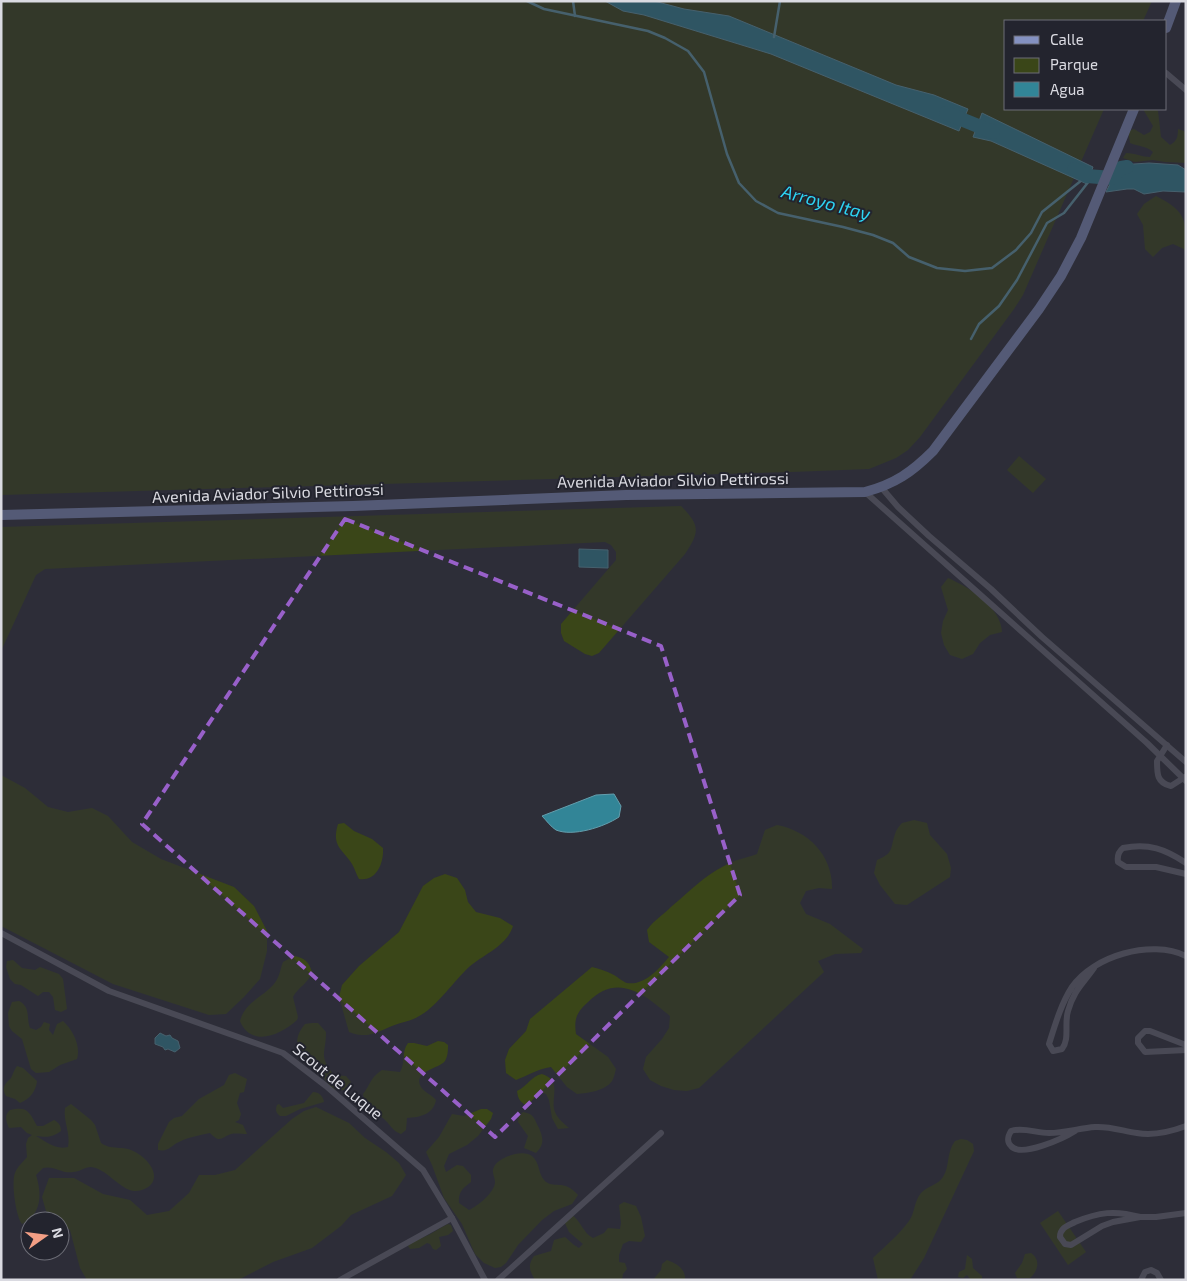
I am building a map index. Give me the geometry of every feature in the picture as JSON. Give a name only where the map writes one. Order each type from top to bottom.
[{"type":"main road","points":[[1167,25],[1176,1]]},
{"type":"main road","name":"Avenida Aviador Silvio Pettirossi","points":[[1,515],[353,506],[626,495],[865,492],[881,487],[896,481],[914,469],[933,451],[1040,309],[1061,276],[1081,238],[1134,110]]},
{"type":"street","points":[[1167,74],[1186,90]]},
{"type":"street","points":[[881,487],[929,536],[1186,762]]},
{"type":"street","points":[[865,492],[1063,668],[1159,755],[1185,779],[1171,786],[1163,784],[1159,780],[1157,761],[1159,755],[1167,745]]},
{"type":"street","points":[[1063,668],[1069,661]]},
{"type":"street","points":[[1186,863],[1160,848],[1147,847],[1123,848],[1120,850],[1117,858],[1118,862],[1126,867],[1156,867],[1186,874]]},
{"type":"street","name":"Scout de Luque","points":[[1,933],[109,991],[284,1053],[326,1086],[423,1170],[452,1218],[485,1280]]},
{"type":"street","points":[[1094,968],[1082,981],[1073,996],[1067,1013],[1066,1043],[1062,1049],[1053,1051],[1049,1044],[1063,1004],[1073,986],[1088,970],[1115,957],[1146,950],[1164,950],[1186,956]]},
{"type":"street","points":[[1186,1045],[1150,1030],[1145,1031],[1138,1038],[1138,1043],[1145,1052],[1186,1050]]},
{"type":"street","points":[[1074,1131],[1044,1145],[1022,1149],[1014,1148],[1009,1144],[1008,1140],[1011,1131],[1017,1129],[1039,1133],[1074,1131],[1096,1127],[1147,1134],[1172,1131],[1186,1126]]},
{"type":"street","points":[[498,1280],[661,1133]]},
{"type":"street","points":[[1140,1217],[1102,1226],[1071,1245],[1065,1244],[1060,1237],[1060,1232],[1064,1227],[1096,1214],[1119,1214],[1156,1218],[1186,1213]]},
{"type":"street","points":[[340,1280],[452,1218]]},
{"type":"street","points":[[1141,1280],[1145,1272],[1151,1270],[1157,1273],[1161,1280]]},
{"type":"highlighted area","points":[[345,519],[661,646],[740,895],[495,1137],[142,824]]},
{"type":"green space","points":[[1,1],[1152,1],[1143,20],[1004,20],[1004,110],[1104,110],[1023,295],[920,437],[908,450],[896,458],[869,469],[1,495]]},
{"type":"green space","points":[[1144,110],[1158,111],[1161,137],[1170,145],[1177,138],[1178,129],[1184,131],[1186,134],[1186,163],[1153,160],[1135,162],[1123,158],[1126,153],[1150,157],[1153,152],[1145,147],[1130,143],[1128,131],[1134,129],[1144,135],[1150,132],[1153,126]]},
{"type":"green space","points":[[1156,196],[1174,207],[1183,218],[1186,232],[1186,254],[1184,249],[1173,244],[1162,248],[1153,257],[1145,249],[1143,225],[1137,214],[1144,204]]},
{"type":"green space","points":[[1019,456],[1046,479],[1033,493],[1007,470]]},
{"type":"green space","points":[[681,506],[695,524],[695,534],[690,546],[599,653],[592,656],[585,654],[564,641],[561,633],[561,624],[616,560],[616,552],[611,545],[605,542],[45,569],[36,575],[1,651],[1,527]]},
{"type":"green space","points":[[948,578],[974,592],[990,606],[996,614],[1002,632],[990,635],[980,643],[973,654],[962,659],[950,655],[944,645],[941,633],[943,621],[948,610],[941,587]]},
{"type":"green space","points":[[1,775],[25,788],[48,807],[68,812],[92,808],[108,816],[132,842],[161,859],[234,887],[254,906],[267,931],[267,951],[260,979],[226,1014],[209,1015],[113,984],[1,926]]},
{"type":"green space","points":[[914,820],[927,823],[930,835],[947,854],[951,868],[950,877],[907,905],[895,904],[880,885],[874,873],[877,860],[889,853],[895,833],[902,823]]},
{"type":"green space","points":[[344,823],[354,831],[372,839],[383,848],[381,865],[375,874],[370,877],[359,879],[352,864],[337,843],[336,832],[338,824]]},
{"type":"green space","points":[[777,825],[789,828],[809,839],[817,847],[828,866],[832,889],[819,888],[806,891],[800,903],[806,914],[830,924],[863,949],[861,953],[835,954],[818,961],[824,972],[699,1088],[687,1091],[674,1090],[650,1080],[643,1069],[646,1057],[669,1028],[670,1016],[640,994],[630,989],[619,987],[598,994],[587,1003],[580,1010],[575,1025],[576,1034],[608,1057],[616,1069],[613,1080],[609,1084],[596,1091],[577,1094],[567,1087],[551,1067],[516,1080],[506,1073],[505,1060],[509,1049],[526,1031],[530,1019],[592,967],[603,970],[627,983],[639,982],[651,976],[669,957],[649,942],[647,930],[650,926],[710,874],[732,862],[757,854],[765,830]]},
{"type":"green space","points":[[445,874],[457,878],[465,890],[468,902],[476,912],[500,918],[513,926],[510,933],[500,944],[469,967],[434,1005],[421,1015],[376,1033],[361,1035],[349,1032],[339,997],[342,985],[359,966],[399,932],[423,886],[434,878]]},
{"type":"green space","points":[[294,956],[306,961],[312,972],[293,997],[297,1020],[275,1034],[259,1037],[251,1034],[240,1021],[242,1014],[250,1004],[274,984],[279,976],[283,962]]},
{"type":"green space","points":[[13,960],[22,968],[35,970],[40,967],[59,974],[63,979],[67,1009],[61,1012],[55,1010],[53,997],[49,992],[43,992],[38,996],[21,985],[15,984],[10,979],[6,967],[7,961]]},
{"type":"green space","points":[[19,1001],[23,1003],[27,1010],[30,1028],[36,1030],[44,1022],[50,1024],[49,1030],[53,1035],[57,1024],[63,1021],[75,1038],[78,1049],[77,1059],[60,1065],[49,1072],[36,1073],[31,1069],[22,1039],[9,1026],[8,1013],[12,1002]]},
{"type":"green space","points":[[318,1023],[326,1032],[324,1058],[329,1068],[334,1075],[346,1076],[351,1082],[345,1090],[330,1087],[321,1072],[299,1048],[297,1043],[300,1031],[305,1024]]},
{"type":"green space","points":[[438,1041],[448,1045],[446,1059],[442,1064],[423,1074],[419,1082],[422,1089],[436,1100],[429,1112],[417,1117],[407,1118],[406,1130],[401,1134],[369,1108],[363,1094],[373,1078],[382,1070],[400,1072],[408,1043],[427,1046]]},
{"type":"green space","points":[[17,1066],[23,1068],[37,1081],[32,1094],[20,1103],[6,1096],[4,1090],[4,1086],[11,1078]]},
{"type":"green space","points":[[235,1073],[247,1079],[244,1092],[240,1093],[237,1103],[241,1114],[239,1120],[235,1122],[243,1125],[247,1134],[231,1134],[219,1139],[210,1133],[186,1139],[167,1149],[158,1150],[158,1144],[169,1122],[174,1118],[182,1116],[199,1099],[224,1085],[229,1075]]},
{"type":"green space","points":[[542,1074],[552,1080],[554,1084],[555,1112],[560,1120],[569,1128],[558,1129],[552,1118],[546,1094],[540,1092],[527,1106],[519,1098],[517,1091]]},
{"type":"green space","points":[[313,1092],[320,1095],[324,1102],[300,1109],[286,1116],[280,1116],[277,1113],[277,1105],[279,1104],[283,1108],[304,1103]]},
{"type":"green space","points":[[71,1104],[91,1120],[95,1125],[101,1143],[110,1147],[129,1149],[145,1159],[154,1174],[152,1183],[147,1188],[134,1191],[123,1187],[97,1168],[89,1167],[78,1171],[65,1172],[47,1167],[43,1168],[36,1175],[39,1189],[37,1209],[36,1211],[20,1211],[20,1220],[16,1207],[14,1177],[17,1169],[27,1157],[26,1144],[28,1138],[32,1135],[21,1127],[9,1128],[6,1116],[10,1110],[21,1109],[30,1114],[37,1126],[43,1126],[54,1120],[61,1127],[61,1131],[52,1136],[36,1136],[48,1143],[63,1148],[68,1147],[69,1142],[65,1108]]},
{"type":"green space","points":[[316,1107],[349,1123],[365,1138],[399,1163],[406,1175],[392,1196],[351,1215],[341,1226],[312,1248],[273,1262],[238,1280],[87,1280],[80,1268],[70,1230],[70,1211],[46,1211],[42,1197],[49,1178],[74,1178],[103,1194],[130,1200],[147,1215],[169,1211],[189,1193],[199,1175],[215,1175],[235,1170],[292,1119],[304,1111]]},
{"type":"green space","points":[[481,1109],[487,1109],[493,1113],[491,1119],[478,1136],[467,1145],[449,1154],[444,1166],[446,1172],[457,1165],[463,1166],[471,1175],[471,1182],[459,1196],[459,1203],[469,1210],[481,1202],[494,1186],[493,1171],[496,1163],[505,1157],[523,1153],[535,1159],[542,1177],[547,1183],[563,1185],[578,1195],[572,1204],[554,1211],[542,1220],[518,1245],[506,1263],[501,1267],[495,1268],[484,1263],[475,1254],[462,1224],[444,1198],[426,1152],[439,1137],[452,1114],[464,1116]]},
{"type":"green space","points":[[523,1112],[534,1117],[539,1128],[542,1144],[536,1153],[524,1148],[528,1136],[518,1122],[519,1116]]},
{"type":"green space","points":[[961,1139],[973,1144],[974,1151],[924,1258],[910,1280],[878,1280],[873,1258],[909,1221],[921,1193],[943,1177],[952,1146],[955,1141]]},
{"type":"green space","points":[[624,1202],[636,1206],[641,1217],[645,1236],[641,1242],[629,1241],[623,1244],[619,1255],[619,1262],[625,1263],[627,1269],[623,1274],[622,1280],[535,1280],[530,1263],[534,1256],[551,1251],[554,1240],[565,1237],[579,1248],[583,1244],[569,1232],[564,1221],[572,1215],[593,1238],[604,1233],[608,1228],[620,1229],[619,1205]]},
{"type":"green space","points":[[1058,1211],[1086,1252],[1068,1265],[1040,1223]]},
{"type":"green space","points":[[448,1224],[451,1225],[453,1231],[448,1235],[439,1237],[441,1246],[436,1250],[427,1243],[419,1248],[410,1249],[408,1246],[413,1240],[426,1236]]},
{"type":"green space","points":[[1031,1253],[1037,1262],[1035,1272],[1030,1278],[1017,1278],[1015,1273],[1022,1263],[1025,1254]]},
{"type":"green space","points":[[967,1255],[972,1259],[973,1268],[982,1276],[982,1280],[971,1280],[967,1275],[963,1278],[958,1277],[959,1272],[965,1269]]},
{"type":"green space","points":[[667,1260],[682,1270],[685,1280],[653,1280],[661,1270],[662,1264]]},
{"type":"water","points":[[605,1],[654,1],[684,9],[729,16],[896,85],[934,95],[968,109],[959,131],[771,54],[644,15],[623,11]]},
{"type":"water","points":[[982,113],[1093,167],[1087,184],[991,141],[973,137]]},
{"type":"water","points":[[1149,163],[1178,165],[1186,170],[1186,192],[1163,191],[1144,194],[1134,189],[1127,189],[1106,192],[1119,165]]},
{"type":"water","points":[[579,549],[608,550],[608,568],[579,567]]},
{"type":"water","points":[[614,794],[621,806],[619,817],[588,830],[563,832],[556,830],[542,816],[596,795]]},
{"type":"water","points":[[160,1033],[166,1036],[170,1035],[178,1041],[180,1048],[175,1052],[168,1049],[165,1050],[163,1047],[155,1044],[155,1038]]},
{"type":"waterway","name":"Arroyo Itay","points":[[527,1],[544,9],[648,31],[688,51],[704,72],[727,154],[739,183],[756,201],[778,213],[873,235],[893,243],[909,257],[937,268],[965,271],[992,268],[1016,250],[1031,233],[1042,212],[1082,180]]},
{"type":"waterway","points":[[573,1],[575,16]]},
{"type":"waterway","points":[[774,37],[780,1]]},
{"type":"waterway","name":"Arroyo Itay","points":[[946,113],[993,132]]},
{"type":"waterway","name":"Arroyo Itay","points":[[1074,169],[1087,176],[1112,178],[1121,168],[1127,167]]},
{"type":"waterway","points":[[971,339],[979,324],[999,306],[1017,280],[1047,223],[1064,213],[1093,176]]}]
